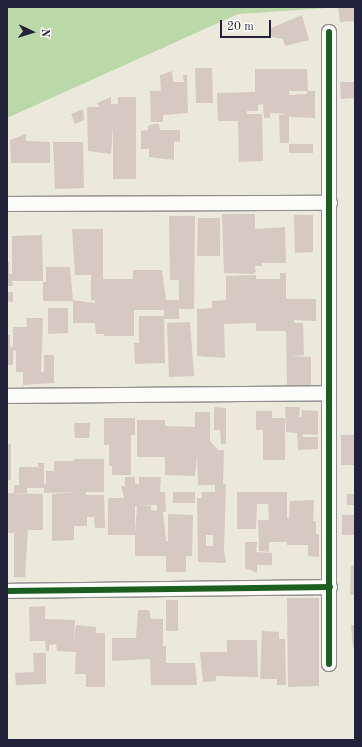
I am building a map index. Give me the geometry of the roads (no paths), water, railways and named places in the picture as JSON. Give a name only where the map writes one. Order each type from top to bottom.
[{"type":"street","points":[[328,32],[330,203],[329,664]]},
{"type":"street","points":[[7,204],[330,203]]},
{"type":"street","points":[[7,396],[329,393]]},
{"type":"street","points":[[7,591],[330,588]]}]
